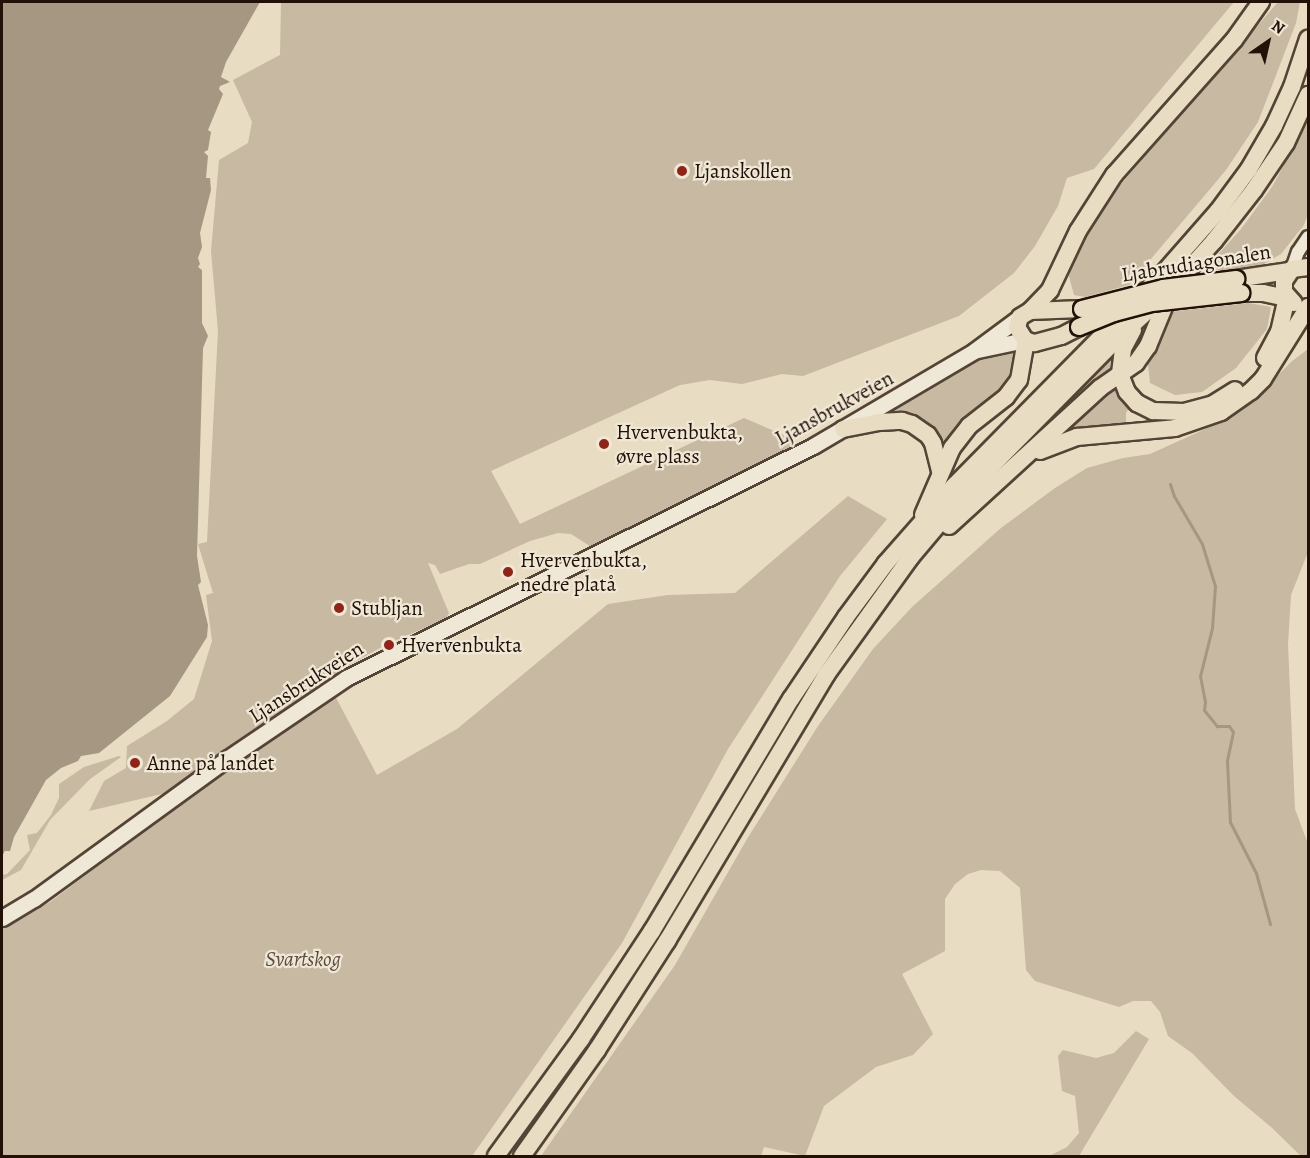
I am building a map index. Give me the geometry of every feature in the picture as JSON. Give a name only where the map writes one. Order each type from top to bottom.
[{"type":"highway","points":[[1031,341],[1017,327],[1053,286],[1085,218],[1114,175],[1234,40],[1261,2]]},
{"type":"highway","points":[[496,1156],[574,1048],[651,931],[811,667],[863,593],[920,524],[980,458],[1167,270],[1218,211],[1249,170],[1274,126],[1292,87],[1308,39]]},
{"type":"highway","points":[[522,1156],[591,1058],[662,950],[820,684],[922,541],[963,495],[1114,342],[1172,288],[1254,190],[1286,143],[1308,96]]},
{"type":"highway","points":[[1137,322],[1123,349],[1120,374],[1127,392],[1137,403],[1153,411],[1184,412],[1213,404],[1244,382],[1268,352],[1279,332],[1287,297],[1284,281],[1297,269]]},
{"type":"highway","name":"Ljabrudiagonalen","points":[[1031,341],[1079,327],[1114,313],[1194,297],[1297,269]]},
{"type":"highway","name":"Ljabrudiagonalen","points":[[1030,313],[1082,309],[1149,290],[1238,286],[1287,297],[1298,305],[1308,306]]},
{"type":"highway","points":[[893,582],[975,501],[1100,388],[1143,355],[1172,288]]},
{"type":"highway","points":[[1023,460],[1044,449],[1077,437],[1175,428],[1221,412],[1245,396],[1263,379],[1308,306]]},
{"type":"highway","points":[[1030,313],[1047,316],[1050,325],[1049,334],[1031,341]]},
{"type":"highway","points":[[920,524],[940,471],[952,448],[969,426],[1006,397],[1019,380],[1031,341]]},
{"type":"highway","points":[[843,429],[880,422],[912,424],[928,435],[933,443],[940,471]]},
{"type":"main road","name":"Ljansbrukveien","points":[[2,918],[34,899],[228,758],[346,678],[843,429],[974,351],[1030,313]]},
{"type":"main road","name":"Ljansbrukveien","points":[[974,351],[1031,341]]},
{"type":"street","points":[[1297,269],[1298,252],[1308,237]]},
{"type":"green space","points":[[281,2],[1234,2],[1094,169],[1067,178],[1058,206],[1035,246],[1014,273],[959,316],[803,376],[782,374],[742,384],[710,380],[680,385],[491,471],[520,524],[744,418],[793,439],[794,446],[593,548],[571,534],[558,533],[530,541],[480,564],[469,564],[440,574],[435,565],[428,563],[449,613],[446,619],[387,644],[353,663],[166,793],[89,811],[104,781],[126,768],[127,746],[167,721],[194,699],[212,641],[206,595],[213,593],[198,544],[207,542],[218,331],[211,251],[219,160],[248,143],[252,122],[233,80],[280,55]]},
{"type":"green space","points":[[1278,2],[1300,2],[1296,23],[1258,122],[1226,170],[1129,285],[1085,297],[1074,295],[1068,273],[1075,252],[1109,198]]},
{"type":"green space","points":[[1308,120],[1308,214],[1304,225],[1281,254],[1259,267],[1239,271],[1205,269],[1241,229],[1272,187]]},
{"type":"green space","points":[[1248,303],[1271,307],[1267,329],[1236,368],[1202,392],[1175,395],[1150,383],[1148,364],[1170,312]]},
{"type":"green space","points":[[1116,346],[1115,372],[1007,464],[1027,436]]},
{"type":"green space","points":[[1016,347],[1015,376],[944,451],[939,444],[878,415],[970,359]]},
{"type":"green space","points":[[1308,349],[1308,552],[1291,595],[1288,644],[1295,809],[1308,844],[1308,1156],[1301,1156],[1234,1096],[1192,1053],[1168,1036],[1160,1012],[1151,1001],[1133,1001],[1119,1007],[1035,981],[1026,970],[1020,888],[1000,871],[981,870],[968,874],[955,884],[945,899],[945,951],[902,974],[933,1034],[913,1055],[876,1067],[824,1106],[805,1156],[764,1147],[761,1156],[541,1156],[675,965],[747,839],[818,726],[873,649],[912,607],[1001,528],[1055,488],[1087,468],[1123,458],[1150,454],[1223,421],[1251,403],[1291,362]]},
{"type":"green space","points":[[1116,381],[1131,405],[1126,413],[1126,427],[1057,438]]},
{"type":"green space","name":"Svartskog","points":[[848,496],[887,519],[840,576],[728,749],[622,943],[472,1156],[2,1156],[2,927],[50,902],[285,725],[334,694],[377,775],[457,729],[608,604],[668,595],[735,593]]},
{"type":"green space","points":[[121,757],[90,779],[50,820],[21,870],[2,880],[2,875],[7,874],[30,850],[27,835],[37,833],[51,815],[59,798],[59,784],[84,767]]},
{"type":"green space","points":[[1136,1031],[1149,1039],[1079,1156],[1049,1156],[1067,1147],[1079,1133],[1075,1096],[1062,1091],[1058,1056],[1063,1050],[1096,1058],[1114,1053]]},
{"type":"shaded area","points":[[2,2],[260,2],[226,62],[221,77],[230,82],[220,86],[219,89],[223,94],[208,130],[211,132],[208,150],[204,152],[208,156],[206,178],[210,178],[211,190],[200,233],[202,247],[198,258],[200,264],[198,267],[202,270],[202,323],[208,336],[203,348],[197,556],[201,582],[198,585],[208,625],[207,637],[170,696],[99,753],[81,756],[78,761],[61,768],[46,780],[14,837],[10,851],[5,851],[2,856]]},
{"type":"waterway","points":[[1170,484],[1174,496],[1202,544],[1215,586],[1212,628],[1200,676],[1205,702],[1204,710],[1217,726],[1229,726],[1233,732],[1227,761],[1230,822],[1256,873],[1270,924]]},
{"type":"place","name":"Ljanskollen","points":[[682,171]]},
{"type":"place","name":"Hvervenbukta, øvre plass","points":[[604,444]]},
{"type":"place","name":"Hvervenbukta, nedre platå","points":[[508,572]]},
{"type":"place","name":"Stubljan","points":[[339,608]]},
{"type":"place","name":"Hvervenbukta","points":[[389,645]]},
{"type":"place","name":"Anne på landet","points":[[135,763]]}]
